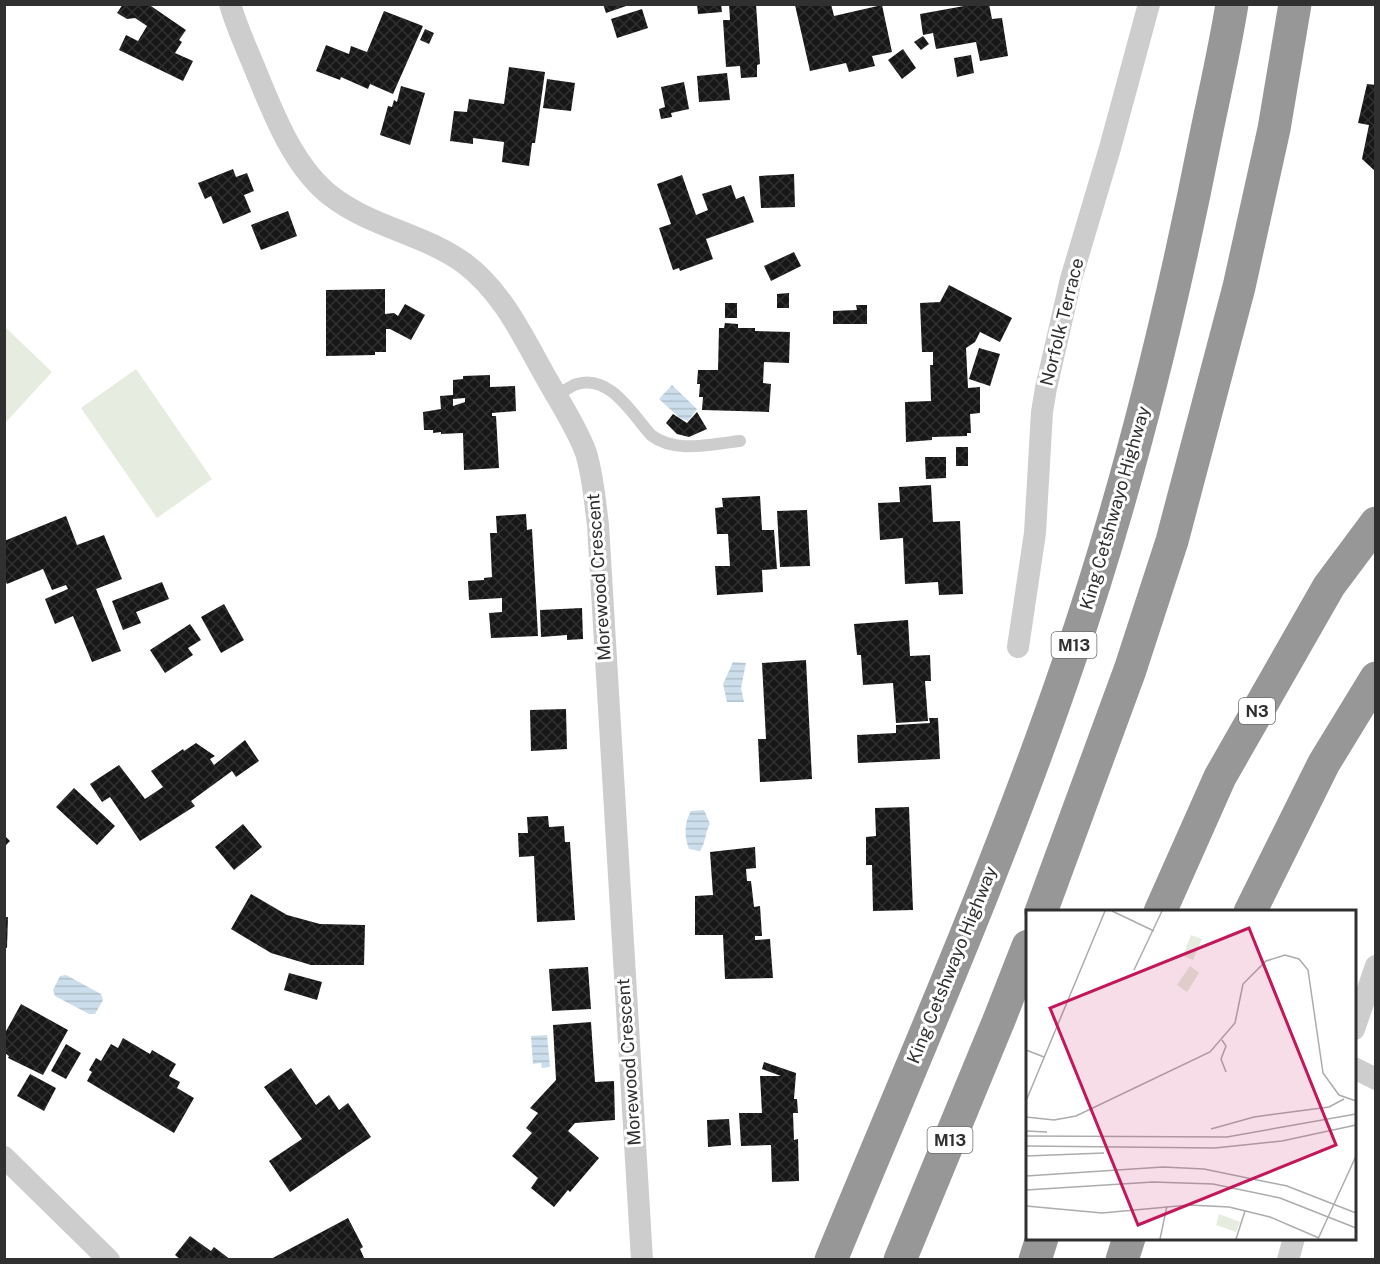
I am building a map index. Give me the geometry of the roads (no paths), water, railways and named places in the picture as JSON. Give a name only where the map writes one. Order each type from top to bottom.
[{"type":"highway","name":"King Cetshwayo Highway","points":[[831,1260],[1010,823],[1068,663],[1129,471],[1168,315],[1195,194],[1232,4]]},
{"type":"highway","points":[[1042,910],[1130,670],[1172,541],[1239,287],[1274,129],[1295,4]]},
{"type":"highway","name":"N3","points":[[1161,910],[1220,777],[1329,586],[1376,523]]},
{"type":"highway","points":[[808,1260],[1068,663]]},
{"type":"highway","points":[[1251,910],[1324,764],[1376,678]]},
{"type":"highway","name":"M13","points":[[900,1260],[1026,951]]},
{"type":"highway","points":[[925,1260],[999,1020]]},
{"type":"highway","points":[[1035,1260],[1042,1240]]},
{"type":"highway","points":[[1122,1260],[1128,1240]]},
{"type":"street","name":"Morewood Crescent","points":[[230,4],[275,117],[295,153],[314,180],[330,196],[360,214],[431,245],[463,263],[488,284],[503,303],[573,426],[586,454],[598,525],[642,1260]]},
{"type":"street","name":"Norfolk Terrace","points":[[1018,647],[1035,533],[1042,412],[1046,388],[1071,279],[1149,4]]},
{"type":"street","points":[[1356,1023],[1376,966]]},
{"type":"street","points":[[1356,1069],[1376,1079]]},
{"type":"street","points":[[4,1157],[109,1260]]},
{"type":"street","points":[[1288,1260],[1294,1240]]},
{"type":"lane","points":[[556,396],[577,384],[596,382],[609,387],[659,441],[681,447],[740,441]]},
{"type":"water","points":[[672,385],[697,409],[688,421],[680,418],[659,399]]},
{"type":"water","points":[[733,662],[746,663],[741,688],[744,702],[727,702],[723,684]]},
{"type":"water","points":[[704,810],[710,824],[703,845],[700,851],[689,849],[685,830],[687,820],[691,811]]},
{"type":"water","points":[[66,975],[101,994],[103,1000],[95,1014],[89,1014],[55,996],[53,990],[60,976]]},
{"type":"water","points":[[547,1035],[550,1067],[542,1068],[541,1063],[533,1064],[531,1036]]}]
